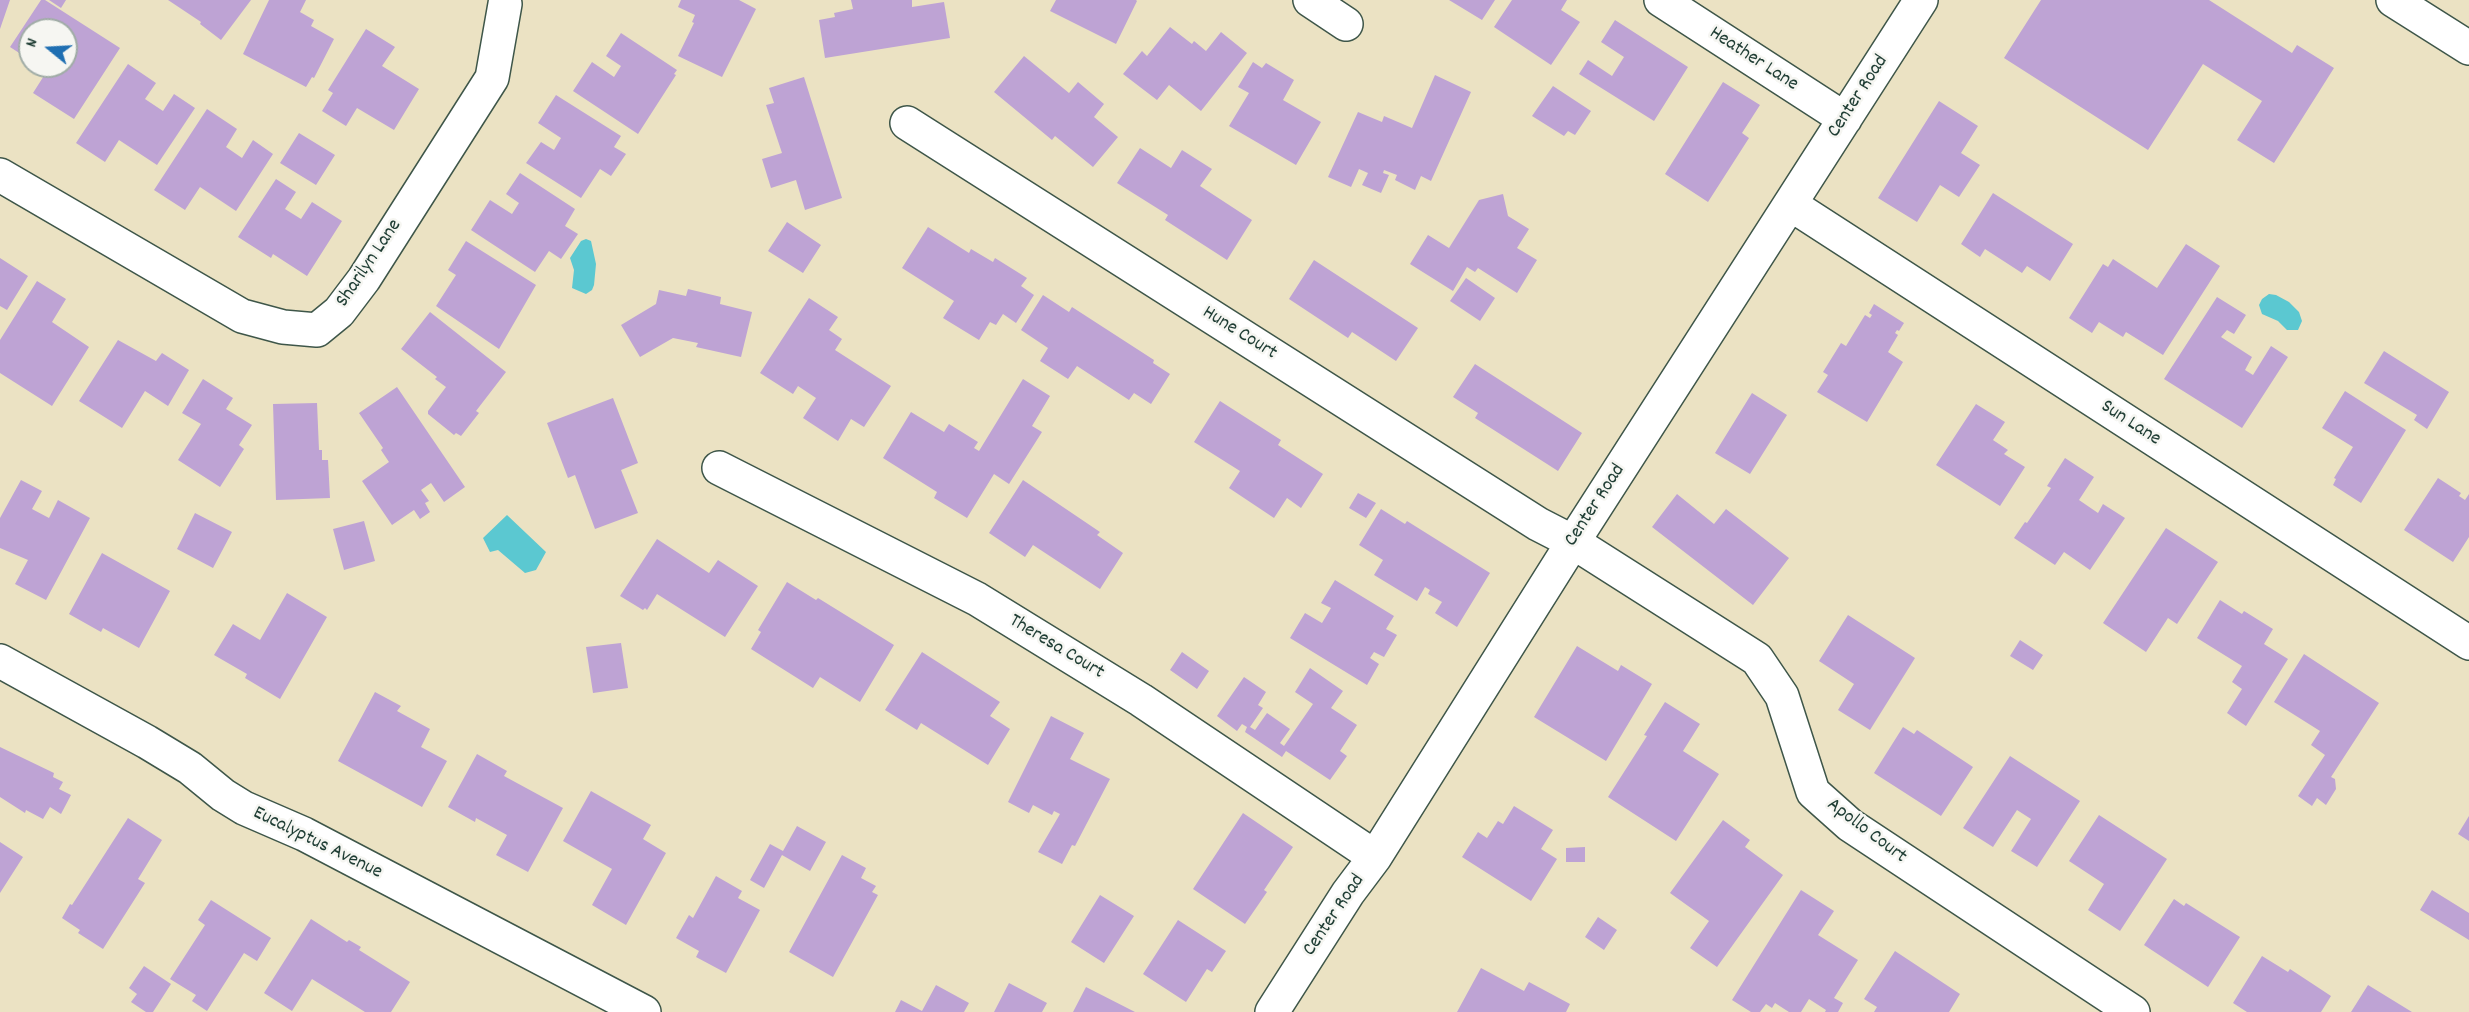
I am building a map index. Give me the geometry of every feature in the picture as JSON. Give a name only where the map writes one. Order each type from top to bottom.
[{"type":"street","points":[[1310,0],[1346,24]]},
{"type":"street","name":"Heather Lane","points":[[1661,0],[1845,119]]},
{"type":"street","name":"Center Road","points":[[1272,1012],[1348,893],[1376,857],[1573,542],[1921,0]]},
{"type":"street","points":[[2393,0],[2469,48]]},
{"type":"street","name":"Sharilyn Lane","points":[[0,175],[242,316],[283,327],[317,330],[339,312],[364,279],[492,78],[506,1]]},
{"type":"street","name":"Hune Court","points":[[907,123],[1538,524],[1573,542]]},
{"type":"street","name":"Sun Lane","points":[[1790,204],[2469,643]]},
{"type":"street","name":"Theresa Court","points":[[719,468],[977,599],[1141,700],[1376,857]]},
{"type":"street","name":"Apollo Court","points":[[1573,542],[1757,659],[1782,696],[1813,792],[1850,825],[2133,1012]]},
{"type":"street","name":"Eucalyptus Avenue","points":[[0,660],[190,768],[223,795],[244,808],[304,834],[644,1012]]},
{"type":"water","points":[[586,239],[591,241],[596,264],[594,285],[592,290],[586,294],[572,288],[574,270],[570,258],[581,241]]},
{"type":"water","points":[[2269,294],[2289,302],[2299,312],[2302,321],[2298,330],[2287,330],[2278,321],[2262,314],[2259,305],[2262,299]]},
{"type":"water","points":[[507,515],[546,552],[536,570],[525,573],[498,550],[490,552],[483,538]]},
{"type":"building","points":[[0,0],[10,0],[0,29]]},
{"type":"building","points":[[41,0],[45,0],[73,18],[29,18]]},
{"type":"building","points":[[49,0],[66,0],[61,8]]},
{"type":"building","points":[[168,0],[251,0],[221,40],[200,24],[201,22]]},
{"type":"building","points":[[269,0],[306,0],[300,12],[314,20],[311,26],[334,39],[314,78],[312,77],[306,87],[243,54]]},
{"type":"building","points":[[681,0],[739,0],[756,9],[722,77],[678,56],[694,23],[692,22],[695,15],[678,7]]},
{"type":"building","points":[[851,0],[912,0],[912,7],[944,2],[950,38],[825,58],[819,20],[835,17],[834,13],[853,9]]},
{"type":"building","points":[[1056,0],[1137,1],[1116,44],[1050,11]]},
{"type":"building","points":[[1449,0],[1495,0],[1482,20]]},
{"type":"building","points":[[1512,0],[1567,0],[1561,10],[1580,22],[1551,65],[1494,27]]},
{"type":"building","points":[[2041,0],[2209,0],[2292,53],[2297,45],[2334,68],[2274,163],[2237,140],[2262,101],[2203,64],[2148,150],[2004,58]]},
{"type":"building","points":[[1615,20],[1688,67],[1654,121],[1579,74],[1588,60],[1612,76],[1624,57],[1601,42]]},
{"type":"building","points":[[78,21],[120,48],[74,119],[33,93],[43,78],[78,78]]},
{"type":"building","points":[[1170,27],[1192,44],[1194,41],[1206,51],[1221,32],[1247,53],[1201,111],[1169,85],[1157,100],[1123,74],[1142,51],[1147,56]]},
{"type":"building","points":[[366,29],[395,47],[382,66],[419,89],[394,130],[357,108],[346,126],[322,111],[333,93],[328,90]]},
{"type":"building","points":[[621,33],[677,70],[638,134],[573,91],[592,62],[614,77],[621,66],[606,56]]},
{"type":"building","points":[[18,35],[18,52],[10,47]]},
{"type":"building","points":[[1024,56],[1069,93],[1078,82],[1104,104],[1094,117],[1118,137],[1093,167],[1055,136],[1052,140],[994,92]]},
{"type":"building","points":[[1253,62],[1262,68],[1266,63],[1294,80],[1283,100],[1321,122],[1296,165],[1229,126],[1249,93],[1238,87]]},
{"type":"building","points":[[128,64],[156,83],[145,99],[163,111],[174,94],[195,108],[157,165],[119,140],[105,162],[76,143]]},
{"type":"building","points":[[1435,75],[1471,92],[1431,181],[1421,176],[1415,190],[1395,180],[1397,175],[1384,170],[1383,173],[1389,175],[1381,193],[1362,185],[1368,173],[1359,169],[1351,187],[1328,177],[1358,112],[1382,122],[1384,116],[1412,128]]},
{"type":"building","points":[[804,77],[842,198],[805,210],[796,180],[771,188],[762,159],[782,153],[766,105],[774,103],[769,88]]},
{"type":"building","points":[[1723,82],[1760,105],[1742,133],[1749,138],[1708,202],[1665,174]]},
{"type":"building","points":[[1553,86],[1591,111],[1575,135],[1568,131],[1564,136],[1532,116]]},
{"type":"building","points":[[556,95],[621,136],[614,147],[626,154],[611,176],[600,169],[581,198],[526,163],[541,142],[554,150],[561,138],[538,123]]},
{"type":"building","points":[[1939,101],[1978,126],[1961,153],[1980,165],[1959,197],[1940,185],[1917,222],[1878,198]]},
{"type":"building","points":[[207,109],[237,129],[226,147],[242,158],[253,140],[273,154],[236,211],[200,187],[185,210],[154,190]]},
{"type":"building","points":[[299,133],[335,155],[316,185],[280,163]]},
{"type":"building","points":[[1140,148],[1171,168],[1182,150],[1212,169],[1200,186],[1252,220],[1227,260],[1165,220],[1168,215],[1117,183]]},
{"type":"building","points":[[520,173],[575,209],[565,226],[578,234],[561,259],[549,251],[535,272],[471,230],[490,200],[512,214],[519,203],[506,194]]},
{"type":"building","points":[[276,179],[296,192],[285,209],[301,219],[312,202],[342,221],[307,276],[273,254],[271,258],[238,237]]},
{"type":"building","points":[[1993,193],[2073,244],[2050,281],[2027,266],[2022,273],[1985,249],[1980,257],[1961,244]]},
{"type":"building","points":[[1503,194],[1508,216],[1529,229],[1517,248],[1537,260],[1517,293],[1478,268],[1475,272],[1467,267],[1453,291],[1410,264],[1428,235],[1449,248],[1479,200]]},
{"type":"building","points":[[787,222],[821,245],[803,273],[768,251]]},
{"type":"building","points":[[928,227],[969,253],[971,249],[993,262],[995,258],[1027,278],[1021,286],[1034,295],[1016,323],[1003,314],[996,325],[990,322],[979,340],[943,318],[954,301],[902,268]]},
{"type":"building","points":[[466,241],[536,285],[499,349],[436,306],[456,275],[448,270]]},
{"type":"building","points":[[2186,244],[2220,266],[2163,355],[2126,332],[2123,337],[2099,322],[2092,333],[2069,318],[2103,264],[2108,267],[2113,259],[2157,288]]},
{"type":"building","points":[[0,258],[28,276],[7,310],[0,306]]},
{"type":"building","points":[[1314,260],[1418,328],[1396,361],[1352,332],[1348,338],[1289,299]]},
{"type":"building","points":[[1466,278],[1495,298],[1480,321],[1450,301]]},
{"type":"building","points":[[37,281],[66,299],[52,322],[89,347],[52,406],[0,373],[0,340]]},
{"type":"building","points":[[688,289],[721,297],[720,304],[752,312],[741,357],[696,347],[698,343],[673,338],[640,357],[621,325],[656,304],[659,290],[686,296]]},
{"type":"building","points":[[1043,295],[1069,312],[1072,307],[1154,360],[1153,363],[1170,374],[1151,404],[1134,393],[1129,400],[1077,366],[1068,379],[1040,361],[1048,348],[1021,330]]},
{"type":"building","points":[[2217,297],[2246,315],[2234,334],[2227,330],[2221,337],[2252,357],[2245,370],[2253,375],[2271,346],[2288,357],[2242,428],[2164,379]]},
{"type":"building","points":[[809,298],[838,317],[829,330],[842,339],[835,350],[891,386],[864,427],[851,419],[838,441],[803,418],[816,398],[798,386],[793,394],[760,373]]},
{"type":"building","points":[[1874,304],[1904,323],[1895,333],[1898,335],[1888,352],[1903,362],[1867,422],[1817,392],[1828,375],[1823,372],[1841,343],[1846,346],[1865,315],[1870,318],[1872,315],[1869,313]]},
{"type":"building","points":[[430,312],[506,372],[476,411],[479,413],[461,436],[456,433],[454,435],[428,414],[446,387],[435,379],[437,377],[401,349]]},
{"type":"building","points":[[118,340],[156,361],[162,353],[189,370],[168,406],[145,391],[122,428],[79,401]]},
{"type":"building","points":[[2384,351],[2449,392],[2427,429],[2414,420],[2417,415],[2364,383]]},
{"type":"building","points":[[1475,364],[1582,433],[1558,471],[1475,418],[1478,413],[1453,397]]},
{"type":"building","points":[[203,379],[233,398],[226,409],[252,425],[239,445],[244,449],[220,487],[178,460],[201,424],[182,413]]},
{"type":"building","points":[[1023,379],[1050,396],[1032,426],[1042,432],[1009,484],[994,474],[967,518],[934,498],[937,492],[883,458],[911,412],[944,432],[949,424],[978,442],[974,448],[979,451]]},
{"type":"building","points":[[397,387],[465,487],[444,502],[431,483],[421,490],[429,501],[425,503],[430,512],[420,519],[414,510],[392,525],[362,481],[389,462],[381,450],[383,448],[359,413]]},
{"type":"building","points":[[2345,391],[2406,430],[2361,503],[2333,485],[2336,479],[2334,478],[2353,447],[2322,428]]},
{"type":"building","points":[[1752,393],[1787,415],[1750,474],[1715,453]]},
{"type":"building","points":[[613,398],[638,463],[621,470],[638,513],[595,529],[575,475],[568,478],[547,423]]},
{"type":"building","points":[[1220,401],[1281,440],[1278,445],[1323,474],[1301,508],[1287,498],[1274,518],[1229,488],[1240,471],[1194,442]]},
{"type":"building","points":[[317,403],[319,450],[322,450],[322,460],[328,460],[330,498],[276,500],[273,404]]},
{"type":"building","points":[[1976,404],[2005,422],[1993,440],[2008,450],[2004,454],[2025,467],[2000,506],[1936,465]]},
{"type":"building","points":[[2065,458],[2094,477],[2079,500],[2098,513],[2103,504],[2125,518],[2090,570],[2064,552],[2055,565],[2014,538],[2051,488],[2047,486]]},
{"type":"building","points":[[2438,478],[2461,493],[2459,496],[2465,500],[2469,494],[2469,537],[2453,562],[2404,530]]},
{"type":"building","points":[[21,480],[42,491],[32,509],[49,518],[58,500],[90,518],[46,600],[15,584],[28,560],[0,548],[0,518]]},
{"type":"building","points":[[1023,480],[1100,532],[1097,535],[1123,553],[1100,589],[1033,545],[1025,557],[989,533]]},
{"type":"building","points":[[1358,493],[1376,503],[1366,518],[1349,508]]},
{"type":"building","points":[[1677,494],[1714,524],[1726,509],[1789,558],[1753,605],[1652,527]]},
{"type":"building","points":[[1381,509],[1405,524],[1407,521],[1490,573],[1457,627],[1435,613],[1442,602],[1428,594],[1430,590],[1425,587],[1417,601],[1374,575],[1383,560],[1359,545]]},
{"type":"building","points":[[195,513],[232,532],[213,568],[177,549]]},
{"type":"building","points":[[364,521],[375,561],[344,570],[333,529]]},
{"type":"building","points":[[2166,528],[2218,562],[2177,624],[2168,618],[2146,652],[2103,623]]},
{"type":"building","points":[[657,539],[709,573],[718,560],[758,586],[725,637],[657,594],[647,610],[645,608],[643,610],[620,596]]},
{"type":"building","points":[[102,553],[170,591],[139,648],[103,628],[101,632],[69,614]]},
{"type":"building","points":[[1335,580],[1394,616],[1386,629],[1397,635],[1384,657],[1374,652],[1370,658],[1379,664],[1367,685],[1290,638],[1305,613],[1322,623],[1331,608],[1321,603]]},
{"type":"building","points":[[787,582],[816,600],[818,598],[894,645],[860,702],[820,677],[813,688],[751,649],[761,632],[758,630]]},
{"type":"building","points":[[287,593],[327,617],[280,699],[245,678],[247,674],[214,655],[233,624],[260,640]]},
{"type":"building","points":[[2220,600],[2242,614],[2244,611],[2273,629],[2264,644],[2288,659],[2246,726],[2227,713],[2242,689],[2232,682],[2242,666],[2197,638]]},
{"type":"building","points":[[1848,615],[1915,658],[1870,730],[1838,710],[1854,684],[1819,661]]},
{"type":"building","points":[[2020,640],[2043,655],[2033,670],[2010,656]]},
{"type":"building","points":[[621,643],[628,688],[593,693],[586,647]]},
{"type":"building","points":[[1577,646],[1618,671],[1621,665],[1652,684],[1606,761],[1534,717]]},
{"type":"building","points":[[922,652],[1000,702],[990,716],[1010,729],[988,765],[921,723],[917,730],[885,710]]},
{"type":"building","points":[[1182,652],[1209,671],[1197,689],[1170,670]]},
{"type":"building","points":[[2304,654],[2379,703],[2331,777],[2335,779],[2336,789],[2326,805],[2317,798],[2312,806],[2298,796],[2325,755],[2311,745],[2320,731],[2274,702]]},
{"type":"building","points":[[1310,668],[1343,691],[1331,708],[1357,725],[1340,751],[1347,756],[1330,780],[1286,751],[1282,757],[1245,732],[1247,727],[1242,724],[1237,731],[1217,716],[1244,677],[1266,692],[1258,705],[1263,708],[1250,727],[1255,730],[1267,713],[1290,729],[1280,743],[1284,746],[1313,704],[1295,692]]},
{"type":"building","points":[[375,692],[401,706],[397,711],[430,729],[421,747],[447,761],[422,807],[338,761]]},
{"type":"building","points":[[1665,702],[1700,724],[1683,751],[1719,774],[1676,841],[1608,797],[1647,736],[1644,735]]},
{"type":"building","points":[[1051,716],[1084,733],[1070,759],[1110,779],[1075,846],[1072,845],[1062,864],[1038,852],[1060,814],[1054,811],[1052,815],[1033,805],[1029,813],[1008,802]]},
{"type":"building","points":[[1903,727],[1914,734],[1917,730],[1973,767],[1941,816],[1874,773]]},
{"type":"building","points":[[0,747],[54,773],[53,777],[63,782],[59,789],[71,795],[61,814],[50,807],[43,819],[26,810],[25,813],[0,797]]},
{"type":"building","points":[[477,754],[507,771],[504,776],[563,808],[528,872],[496,855],[507,835],[476,818],[475,822],[448,807]]},
{"type":"building","points":[[2010,756],[2080,801],[2037,867],[2011,851],[2031,819],[2017,810],[1993,847],[1963,828]]},
{"type":"building","points":[[591,791],[651,825],[643,839],[666,853],[626,925],[592,905],[612,869],[563,841]]},
{"type":"building","points":[[1514,806],[1553,830],[1541,849],[1557,859],[1531,901],[1462,857],[1478,832],[1487,838],[1498,821],[1503,824]]},
{"type":"building","points":[[1243,813],[1293,847],[1264,890],[1267,892],[1245,924],[1193,889]]},
{"type":"building","points":[[2099,815],[2167,859],[2120,931],[2088,910],[2104,884],[2069,861]]},
{"type":"building","points":[[2469,816],[2469,841],[2458,834]]},
{"type":"building","points":[[128,818],[162,840],[138,879],[145,883],[103,949],[78,933],[80,930],[62,918]]},
{"type":"building","points":[[1723,820],[1750,840],[1745,847],[1783,875],[1717,967],[1690,948],[1709,921],[1670,893]]},
{"type":"building","points":[[797,826],[826,842],[810,871],[782,855],[764,888],[750,880],[770,844],[783,851]]},
{"type":"building","points":[[0,842],[23,857],[0,893]]},
{"type":"building","points":[[1585,847],[1585,862],[1566,862],[1566,848]]},
{"type":"building","points":[[842,855],[866,868],[861,878],[876,886],[872,892],[878,895],[833,977],[789,952]]},
{"type":"building","points":[[716,876],[742,891],[738,898],[760,910],[726,973],[696,957],[699,951],[676,938],[689,915],[693,918]]},
{"type":"building","points":[[1801,890],[1834,911],[1818,935],[1858,960],[1834,998],[1843,1003],[1838,1012],[1825,1012],[1826,1010],[1809,999],[1801,1012],[1789,1012],[1775,1003],[1772,1008],[1766,1004],[1760,1012],[1751,1012],[1732,1000]]},
{"type":"building","points":[[2432,890],[2469,913],[2469,940],[2420,910]]},
{"type":"building","points":[[1100,895],[1134,916],[1104,963],[1071,942]]},
{"type":"building","points":[[2174,899],[2184,906],[2186,903],[2240,937],[2208,987],[2144,945]]},
{"type":"building","points":[[211,900],[271,938],[257,961],[244,953],[207,1011],[192,1001],[196,995],[170,979],[205,925],[198,920]]},
{"type":"building","points":[[1598,917],[1617,930],[1604,950],[1585,937]]},
{"type":"building","points":[[311,919],[347,942],[349,940],[361,947],[359,950],[410,982],[391,1012],[365,1012],[312,979],[292,1011],[264,993]]},
{"type":"building","points":[[1178,920],[1226,951],[1212,972],[1207,969],[1186,1002],[1143,974]]},
{"type":"building","points":[[1895,951],[1960,994],[1949,1012],[1874,1012],[1877,1007],[1864,999]]},
{"type":"building","points":[[2262,956],[2288,972],[2290,969],[2331,996],[2321,1012],[2247,1012],[2233,1003]]},
{"type":"building","points":[[144,966],[171,984],[153,1012],[146,1012],[131,1002],[137,994],[129,988]]},
{"type":"building","points":[[1481,968],[1524,991],[1529,982],[1570,1004],[1566,1012],[1457,1012]]},
{"type":"building","points":[[1009,983],[1047,1003],[1042,1012],[994,1012]]},
{"type":"building","points":[[936,985],[969,1003],[964,1012],[895,1012],[901,1000],[922,1011]]},
{"type":"building","points":[[2368,985],[2412,1012],[2351,1012]]},
{"type":"building","points":[[1086,987],[1135,1012],[1073,1012]]}]
